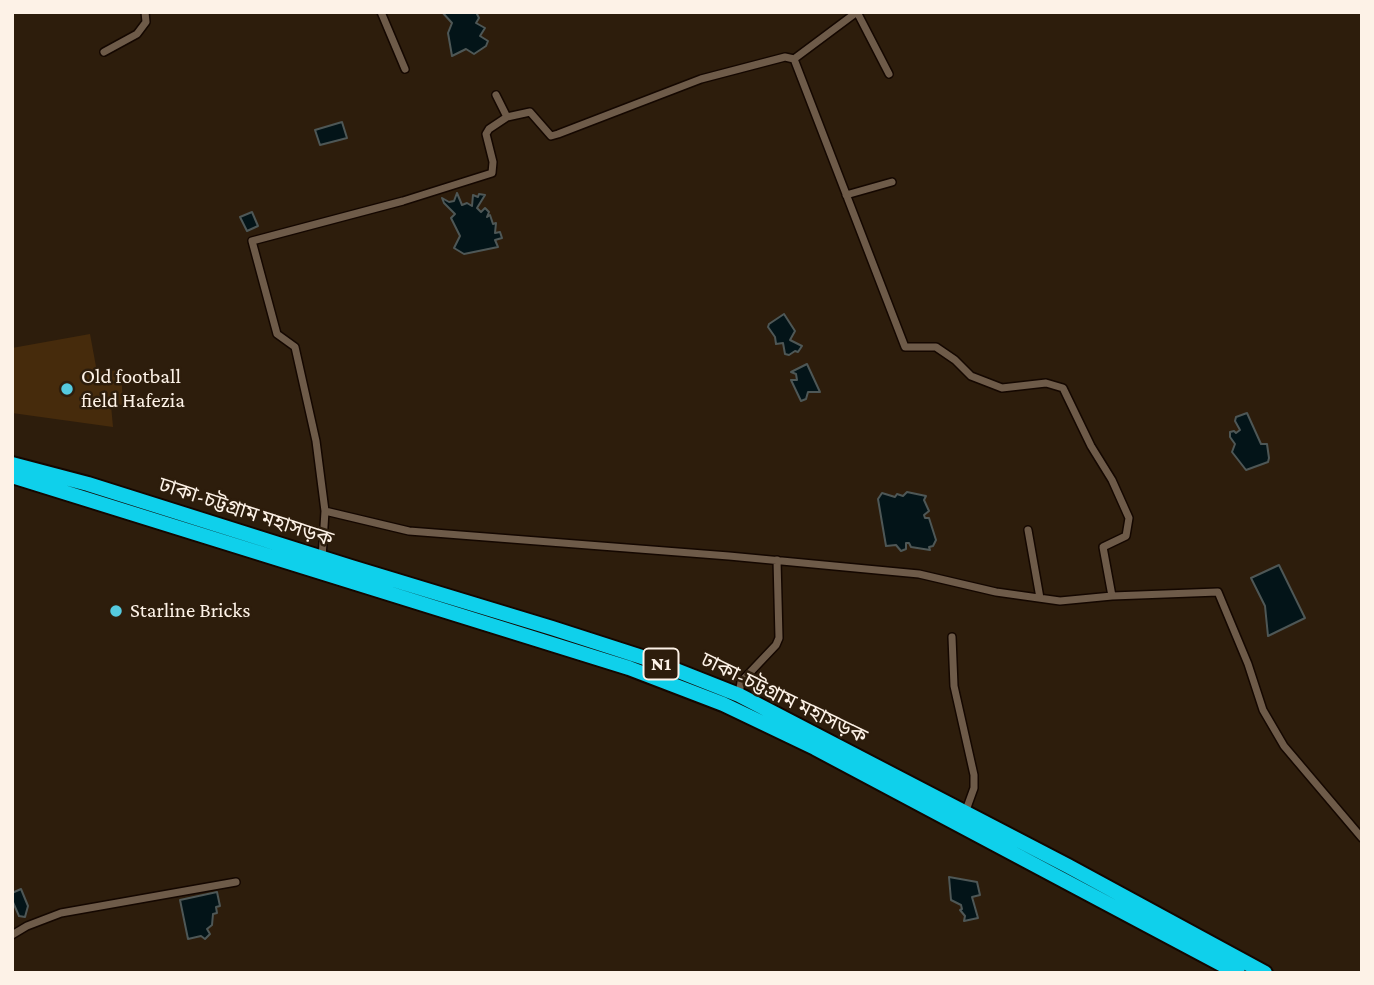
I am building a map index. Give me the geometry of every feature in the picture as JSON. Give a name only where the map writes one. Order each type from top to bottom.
[{"type":"highway","name":"ঢাকা-চট্টগ্রাম মহাসড়ক","points":[[12,464],[88,484],[648,659],[739,695],[1068,866],[1265,973]]},
{"type":"highway","name":"ঢাকা-চট্টগ্রাম মহাসড়ক","points":[[12,476],[629,668],[723,704],[827,755],[1238,973]]},
{"type":"street","points":[[104,52],[137,34],[146,22],[145,12]]},
{"type":"street","points":[[381,12],[405,69]]},
{"type":"street","points":[[322,558],[325,511],[316,441],[295,347],[277,334],[252,241],[492,173],[493,162],[486,134],[507,117],[530,112],[551,136],[558,134],[701,79],[785,57],[794,59],[857,12],[889,74]]},
{"type":"street","points":[[794,59],[905,347],[936,347],[955,360],[971,376],[1002,388],[1046,383],[1063,388],[1129,518],[1126,536],[1103,547],[1112,596]]},
{"type":"street","points":[[496,95],[507,117]]},
{"type":"street","points":[[846,195],[892,182]]},
{"type":"street","points":[[325,511],[409,531],[919,574],[996,592],[1060,601],[1218,592],[1248,664],[1262,710],[1284,746],[1362,838]]},
{"type":"street","points":[[1028,530],[1040,598]]},
{"type":"street","points":[[739,695],[741,682],[776,645],[779,638],[777,560]]},
{"type":"street","points":[[951,637],[954,686],[974,775],[974,788],[964,814]]},
{"type":"street","points":[[12,935],[61,913],[236,883]]},
{"type":"shaded area","points":[[442,12],[476,12],[479,18],[476,23],[485,28],[480,36],[488,41],[486,46],[474,54],[466,49],[452,56],[448,33],[452,23]]},
{"type":"shaded area","points":[[342,122],[347,138],[320,145],[315,130]]},
{"type":"shaded area","points":[[457,193],[462,205],[467,203],[472,206],[473,195],[485,195],[477,208],[481,212],[485,208],[489,212],[487,217],[490,215],[493,224],[496,223],[495,233],[500,232],[502,238],[495,240],[498,247],[464,254],[454,248],[460,236],[451,218],[455,214],[442,198],[449,202],[454,201]]},
{"type":"shaded area","points":[[252,212],[258,226],[247,231],[240,217]]},
{"type":"shaded area","points":[[784,314],[795,331],[790,340],[802,346],[798,352],[789,355],[785,354],[783,343],[776,344],[768,327]]},
{"type":"shaded area","name":"Old football field Hafezia","points":[[90,334],[97,372],[121,370],[123,405],[111,405],[113,427],[12,413],[12,348]]},
{"type":"shaded area","points":[[807,364],[820,392],[808,392],[806,399],[801,401],[791,380],[797,380],[796,374],[791,372]]},
{"type":"shaded area","points":[[1247,413],[1261,444],[1267,444],[1269,458],[1268,462],[1246,470],[1232,452],[1235,444],[1230,432],[1236,433],[1240,430],[1235,421],[1236,417]]},
{"type":"shaded area","points":[[907,492],[926,496],[924,500],[929,511],[924,515],[929,518],[936,540],[933,546],[929,547],[930,550],[911,547],[909,543],[906,543],[906,549],[901,551],[896,545],[886,546],[878,499],[882,493],[895,497],[897,494],[903,496]]},
{"type":"shaded area","points":[[1279,565],[1305,618],[1268,636],[1265,606],[1251,578]]},
{"type":"shaded area","points":[[949,877],[977,882],[980,895],[972,897],[978,918],[964,921],[961,905],[951,900]]},
{"type":"shaded area","points":[[21,889],[28,906],[25,917],[19,916],[12,900],[12,893]]},
{"type":"shaded area","points":[[217,892],[220,906],[216,907],[217,913],[213,914],[212,925],[207,929],[210,934],[205,939],[201,936],[188,939],[180,900]]},
{"type":"place","name":"Old football field Hafezia","points":[[67,389]]},
{"type":"place","name":"Starline Bricks","points":[[116,611]]}]
